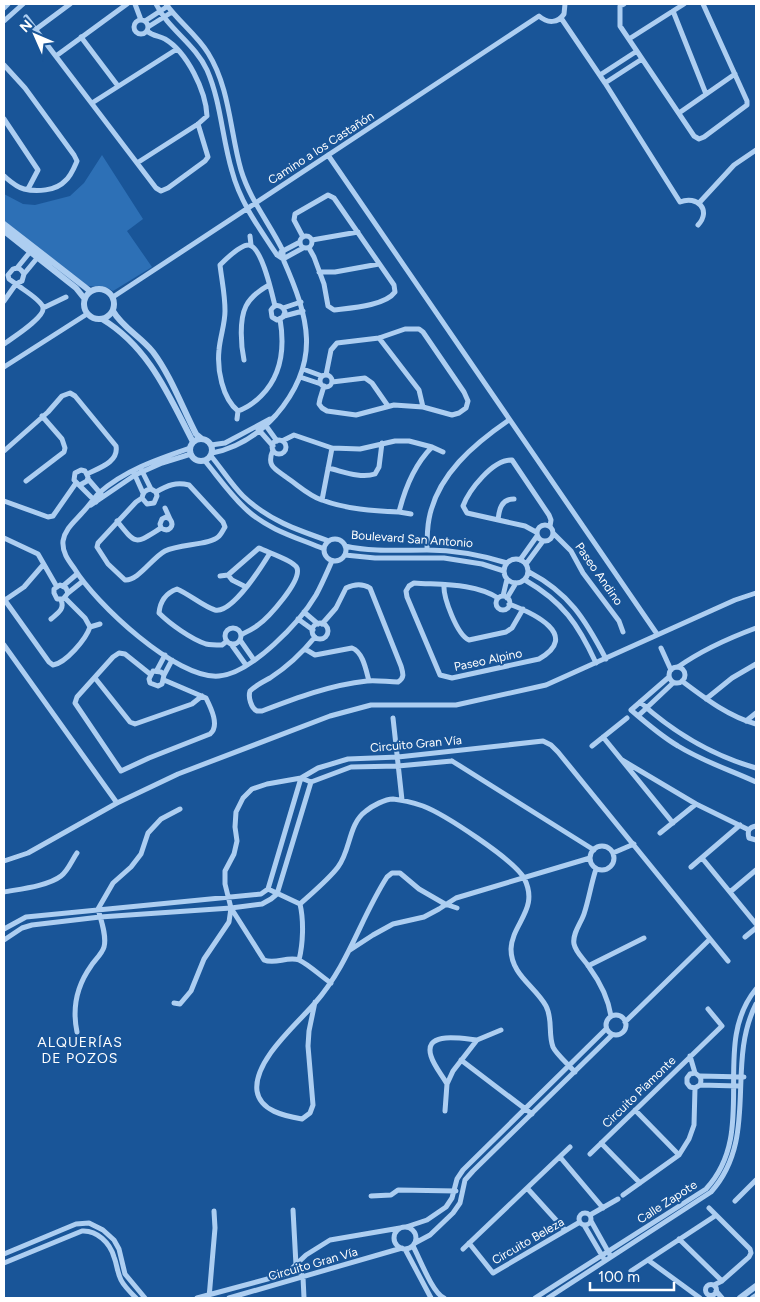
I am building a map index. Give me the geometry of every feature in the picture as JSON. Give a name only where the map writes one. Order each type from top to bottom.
[{"type":"street","points":[[4,8],[8,4]]},
{"type":"street","points":[[4,22],[23,4]]},
{"type":"street","points":[[35,30],[70,4]]},
{"type":"street","points":[[56,56],[127,4]]},
{"type":"street","points":[[135,4],[153,36],[164,38],[177,49],[189,64],[198,82],[207,116],[198,124],[137,163]]},
{"type":"street","points":[[156,4],[159,12],[195,51],[206,69],[214,90],[232,172],[240,194],[277,255],[282,259],[301,302],[303,311],[307,347],[303,369],[289,398],[275,416],[239,445],[209,457]]},
{"type":"street","points":[[565,4],[564,14],[561,18],[600,75],[680,202],[690,199],[699,203],[703,216],[698,225]]},
{"type":"street","points":[[624,4],[620,6],[620,26],[694,136],[699,139],[747,105],[747,101],[703,4]]},
{"type":"street","points":[[629,39],[684,4]]},
{"type":"street","points":[[172,12],[141,35],[135,31],[135,24],[159,12],[167,5],[208,53],[220,78],[226,98],[242,172],[256,203],[284,251],[282,259]]},
{"type":"street","points":[[673,11],[706,94]]},
{"type":"street","name":"Camino a los Castañón","points":[[113,297],[540,16],[548,22],[561,18]]},
{"type":"street","points":[[26,17],[156,188],[161,190],[168,188],[206,161],[208,157],[198,124]]},
{"type":"street","points":[[81,37],[118,86]]},
{"type":"street","points":[[92,103],[177,49]]},
{"type":"street","points":[[600,75],[636,51]]},
{"type":"street","points":[[605,83],[642,59]]},
{"type":"street","points":[[4,65],[25,88],[77,161],[65,182],[55,188],[44,190],[28,189],[13,184],[4,176]]},
{"type":"street","points":[[616,65],[621,73]]},
{"type":"street","points":[[679,114],[735,74]]},
{"type":"street","points":[[4,119],[38,170],[28,189]]},
{"type":"street","points":[[699,203],[734,165],[756,150]]},
{"type":"street","points":[[328,156],[657,634]]},
{"type":"street","points":[[328,195],[334,198],[358,232],[394,285],[395,292],[391,297],[366,305],[334,310],[328,306],[320,272],[314,257],[304,244],[294,220],[295,214],[328,195]]},
{"type":"street","points":[[4,224],[90,291]]},
{"type":"street","points":[[4,231],[76,288],[84,298]]},
{"type":"street","points":[[282,259],[304,244],[309,237],[312,240],[358,232]]},
{"type":"street","points":[[250,236],[250,245]]},
{"type":"street","points":[[277,255],[304,244],[312,243],[312,240]]},
{"type":"street","points":[[238,411],[234,408],[227,395],[221,379],[219,350],[225,316],[225,298],[218,264],[240,248],[250,245]]},
{"type":"street","points":[[250,245],[255,249],[263,266],[275,306]]},
{"type":"street","points":[[30,252],[17,268],[13,268],[9,274],[9,279],[40,302],[43,308]]},
{"type":"street","points":[[4,301],[16,284],[22,281],[24,274],[38,257]]},
{"type":"street","points":[[320,272],[335,272],[379,264]]},
{"type":"street","points":[[17,268],[22,270],[24,274]]},
{"type":"street","points":[[4,270],[9,274]]},
{"type":"street","points":[[244,360],[242,332],[245,307],[258,291],[269,285]]},
{"type":"street","points":[[103,289],[113,297],[113,311],[107,317],[94,319],[86,314],[83,306],[84,298],[90,291],[103,289]]},
{"type":"street","points":[[4,344],[39,316],[43,308],[66,297]]},
{"type":"street","points":[[275,306],[283,308],[301,302]]},
{"type":"street","points":[[275,306],[271,310],[271,315],[274,319],[303,311]]},
{"type":"street","points":[[238,411],[245,409],[266,391],[280,364],[283,341],[282,318],[285,312],[283,308]]},
{"type":"street","points":[[113,311],[117,318],[151,350],[162,364],[196,434],[202,439],[212,445],[225,443],[258,429]]},
{"type":"street","points":[[4,367],[86,314]]},
{"type":"street","points":[[102,319],[122,332],[152,365],[192,448]]},
{"type":"street","points":[[413,328],[424,332],[464,392],[468,401],[466,408],[452,415],[423,407],[388,406],[356,414],[327,411],[322,408],[319,404],[322,385],[320,380],[324,376],[331,350],[334,346],[337,343],[379,338],[413,328]]},
{"type":"street","points":[[379,338],[419,390],[423,407]]},
{"type":"street","points":[[303,369],[324,376],[330,376],[332,382]]},
{"type":"street","points":[[300,377],[322,385],[365,378],[372,383],[388,406]]},
{"type":"street","points":[[4,452],[62,396],[70,393],[75,396],[102,426],[116,446],[117,451],[115,457],[88,477],[85,483],[78,484],[53,516],[48,517],[4,501]]},
{"type":"street","points":[[237,419],[238,411]]},
{"type":"street","points":[[26,481],[64,452],[66,448],[62,439],[42,416]]},
{"type":"street","points":[[427,550],[429,519],[437,494],[451,472],[469,450],[509,420]]},
{"type":"street","points":[[258,429],[278,454],[283,453],[286,447],[265,424]]},
{"type":"street","points":[[412,514],[368,511],[322,500],[309,494],[272,467],[270,458],[273,448],[280,441],[294,435],[332,448],[360,449],[395,441],[409,442],[443,452]]},
{"type":"street","points":[[202,439],[192,448],[154,460],[101,495],[69,528],[63,543],[63,551],[83,582],[128,629],[172,660],[198,672],[212,676],[228,674],[254,660],[282,637],[304,612],[315,596],[332,561],[325,555],[324,549],[329,541]]},
{"type":"street","points":[[328,468],[362,476],[374,474],[379,467],[382,443]]},
{"type":"street","points":[[209,457],[212,445]]},
{"type":"street","name":"Boulevard San Antonio","points":[[192,448],[194,459],[209,457]]},
{"type":"street","points":[[322,500],[332,448]]},
{"type":"street","points":[[399,512],[406,488],[416,466],[432,448]]},
{"type":"street","name":"Boulevard San Antonio","points":[[209,457],[242,495],[268,516],[286,526],[329,541],[338,540],[345,546],[360,549],[427,550],[475,555],[507,563],[514,559],[520,560]]},
{"type":"street","name":"Boulevard San Antonio","points":[[209,457],[238,501],[250,513],[282,532],[324,549]]},
{"type":"street","name":"Paseo Andino","points":[[543,541],[526,526],[466,513],[463,506],[471,490],[482,477],[500,464],[510,460],[514,461],[549,515],[553,533],[571,551],[583,573],[619,621],[623,632]]},
{"type":"street","points":[[134,472],[144,501],[151,504],[157,500],[154,490],[141,469]]},
{"type":"street","points":[[95,501],[74,480],[75,473],[82,470],[101,495]]},
{"type":"street","points":[[181,483],[189,485],[223,522],[225,527],[218,538],[166,551],[155,558],[140,574],[130,581],[125,580],[108,564],[97,548],[98,543],[146,490],[154,490],[169,484],[181,483]]},
{"type":"street","points":[[498,520],[498,512],[502,504],[509,499],[514,499]]},
{"type":"street","points":[[161,528],[169,530],[172,527],[172,522],[165,508]]},
{"type":"street","points":[[161,528],[162,519],[166,517],[170,519]]},
{"type":"street","points":[[117,521],[132,539],[136,541],[161,528]]},
{"type":"street","points":[[550,526],[545,524],[540,526],[520,560],[526,564],[529,572],[548,582],[578,612],[606,659]]},
{"type":"street","points":[[526,564],[543,541],[548,540],[553,533]]},
{"type":"street","points":[[4,538],[38,554],[57,587]]},
{"type":"street","name":"Boulevard San Antonio","points":[[332,561],[341,560],[345,555],[345,546]]},
{"type":"street","points":[[220,576],[228,575],[259,548],[293,563],[297,568],[297,575],[292,587],[271,612],[258,625],[240,638],[236,644],[229,643],[222,646],[206,644],[187,634],[158,613],[160,604],[170,592],[177,589],[216,610],[223,609],[232,603],[257,574],[270,553]]},
{"type":"street","name":"Boulevard San Antonio","points":[[345,555],[388,558],[444,558],[482,564],[504,571]]},
{"type":"street","points":[[507,563],[504,571],[508,579],[516,583]]},
{"type":"street","points":[[43,565],[24,587],[4,599],[49,662],[55,666]]},
{"type":"street","points":[[503,597],[516,583],[524,580],[529,572]]},
{"type":"street","points":[[77,574],[63,586],[54,589],[54,596],[64,597],[85,618],[90,627]]},
{"type":"street","points":[[228,575],[232,580],[246,587]]},
{"type":"street","points":[[503,597],[508,579]]},
{"type":"street","points":[[524,580],[542,590],[571,618],[586,641],[596,663]]},
{"type":"street","points":[[64,597],[83,582]]},
{"type":"street","points":[[312,630],[336,608],[346,588],[357,584],[366,585],[370,588],[404,676],[398,682],[369,681],[321,689],[257,712],[249,695],[250,691],[306,649],[315,637]]},
{"type":"street","name":"Paseo Alpino","points":[[414,584],[444,585],[483,589],[503,597],[496,604],[500,609],[505,609],[509,604],[530,611],[542,619],[552,630],[556,638],[555,645],[548,654],[539,659],[452,678],[445,677],[438,672],[406,591],[409,586],[414,584]]},
{"type":"street","name":"Paseo Alpino","points":[[444,585],[444,596],[460,633],[465,639],[469,640],[506,632],[512,628],[523,609]]},
{"type":"street","points":[[51,620],[62,609],[66,588],[63,586]]},
{"type":"street","points":[[4,860],[28,853],[117,803],[178,774],[330,716],[371,705],[456,705],[546,685],[735,600],[756,594]]},
{"type":"street","points":[[503,597],[509,604]]},
{"type":"street","points":[[304,612],[320,624],[327,626],[328,634],[322,639],[315,637]]},
{"type":"street","points":[[298,619],[312,630],[315,637]]},
{"type":"street","points":[[90,627],[100,624]]},
{"type":"street","points":[[55,666],[61,663],[87,634],[90,627]]},
{"type":"street","points":[[246,665],[229,643],[226,634],[232,628],[236,629],[254,660]]},
{"type":"street","points":[[671,670],[693,656],[732,637],[756,628]]},
{"type":"street","points":[[4,645],[117,803]]},
{"type":"street","points":[[306,649],[315,656],[352,648],[356,650],[360,654],[369,681]]},
{"type":"street","points":[[661,648],[671,670],[669,677],[631,710],[652,729],[678,746],[705,761],[756,782]]},
{"type":"street","points":[[150,674],[124,654],[119,653],[77,696],[75,703],[122,770],[214,731],[216,725],[209,704],[202,696],[164,678],[161,672],[157,670]]},
{"type":"street","points":[[150,674],[157,670],[165,655]]},
{"type":"street","points":[[150,674],[150,683],[158,686],[162,684],[172,660]]},
{"type":"street","points":[[706,699],[732,678],[756,664]]},
{"type":"street","points":[[54,673],[55,666]]},
{"type":"street","points":[[638,716],[673,683],[682,681],[685,677],[684,672],[678,667]]},
{"type":"street","points":[[669,677],[673,683]]},
{"type":"street","points":[[95,678],[130,722],[135,724],[192,704],[202,696]]},
{"type":"street","points":[[682,681],[731,715],[756,724]]},
{"type":"street","points":[[640,702],[670,728],[698,746],[756,768]]},
{"type":"street","points":[[746,721],[756,713]]},
{"type":"street","points":[[393,718],[402,800]]},
{"type":"street","points":[[592,746],[628,718]]},
{"type":"street","points":[[603,737],[673,823]]},
{"type":"street","name":"Circuito Gran Vía","points":[[301,778],[318,768],[348,759],[398,757],[542,741],[551,745],[728,961]]},
{"type":"street","points":[[451,752],[452,762],[594,850]]},
{"type":"street","points":[[622,760],[696,804],[749,830]]},
{"type":"street","name":"Circuito Gran Vía","points":[[312,782],[351,767],[452,762]]},
{"type":"street","points":[[4,929],[26,917],[261,894],[268,889],[301,778]]},
{"type":"street","points":[[4,940],[22,928],[32,925],[100,917],[231,908],[262,904],[277,894],[312,782],[301,778],[267,784],[252,789],[243,798],[236,812],[235,827],[237,841],[234,854],[226,872],[225,884],[230,897],[231,908],[229,922],[204,959],[184,1001],[180,1004],[174,1003]]},
{"type":"street","points":[[300,904],[338,867],[348,846],[356,820],[366,810],[391,799],[402,800],[424,807],[445,818],[510,862],[524,878],[528,891],[528,904],[526,915],[515,934],[511,950],[514,963],[518,974],[538,994],[547,1008],[551,1021],[553,1048],[576,1072]]},
{"type":"street","points":[[660,833],[696,804]]},
{"type":"street","points":[[77,1032],[74,1018],[76,994],[85,974],[104,947],[104,934],[98,909],[113,883],[132,867],[141,854],[148,833],[161,819],[180,810]]},
{"type":"street","points":[[691,867],[740,825]]},
{"type":"street","points":[[756,826],[752,826],[749,830],[749,838],[756,840]]},
{"type":"street","points":[[613,853],[634,844]]},
{"type":"street","points":[[606,847],[613,853],[615,859],[611,867],[602,871],[596,869],[592,864],[590,858],[594,850],[606,847]]},
{"type":"street","points":[[280,852],[288,854]]},
{"type":"street","points":[[4,892],[29,888],[58,878],[63,875],[77,853]]},
{"type":"street","points":[[350,950],[393,924],[424,917],[456,898],[590,858]]},
{"type":"street","points":[[702,858],[756,924]]},
{"type":"street","points":[[596,869],[574,942],[578,953],[602,987],[609,1002],[611,1016]]},
{"type":"street","points":[[730,892],[756,870]]},
{"type":"street","points":[[315,1002],[308,1046],[313,1105],[310,1113],[302,1119],[269,1109],[260,1101],[257,1080],[262,1067],[273,1050],[331,983],[382,886],[392,873],[400,873],[419,890],[445,904],[457,908]]},
{"type":"street","points":[[268,889],[300,904]]},
{"type":"street","points":[[299,960],[303,945],[300,904]]},
{"type":"street","points":[[231,908],[264,960],[270,963],[292,959],[299,960],[331,983]]},
{"type":"street","points":[[229,922],[240,923]]},
{"type":"street","points":[[745,937],[756,928]]},
{"type":"street","points":[[588,966],[644,938]]},
{"type":"street","points":[[625,1022],[710,939]]},
{"type":"street","name":"Calle Zapote","points":[[548,1298],[605,1262],[610,1255],[712,1183],[728,1156],[734,1136],[736,1049],[741,1018],[750,997],[756,989]]},
{"type":"street","name":"Calle Zapote","points":[[535,1298],[602,1256],[610,1255],[712,1192],[717,1187],[735,1158],[742,1138],[746,1032],[756,1004]]},
{"type":"street","name":"Circuito Piamonte","points":[[590,1154],[722,1026],[708,1009]]},
{"type":"street","points":[[619,1015],[625,1022],[626,1028],[623,1033],[618,1035],[612,1035],[606,1029],[605,1023],[611,1016],[619,1015]]},
{"type":"street","name":"Circuito Gran Vía","points":[[197,1298],[286,1274],[306,1255],[330,1240],[403,1228],[427,1220],[446,1207],[452,1198],[457,1179],[463,1170],[568,1064],[606,1029]]},
{"type":"street","points":[[447,1084],[431,1057],[430,1050],[432,1044],[437,1039],[443,1038],[477,1040],[500,1030]]},
{"type":"street","points":[[403,1248],[430,1235],[452,1213],[460,1203],[466,1180],[473,1170],[612,1035]]},
{"type":"street","points":[[445,1111],[447,1084],[453,1071],[477,1040]]},
{"type":"street","name":"Circuito Piamonte","points":[[623,1195],[679,1156],[689,1140],[694,1125],[698,1086],[701,1080],[690,1056]]},
{"type":"street","points":[[461,1060],[532,1114]]},
{"type":"street","name":"Circuito Piamonte","points":[[698,1075],[690,1074],[687,1078],[687,1083],[690,1087],[698,1086]]},
{"type":"street","points":[[698,1075],[744,1077]]},
{"type":"street","points":[[698,1086],[744,1086]]},
{"type":"street","points":[[635,1110],[679,1156]]},
{"type":"street","name":"Circuito Piamonte","points":[[601,1143],[640,1183]]},
{"type":"street","points":[[463,1249],[570,1147]]},
{"type":"street","points":[[560,1157],[603,1208]]},
{"type":"street","points":[[735,1201],[756,1180]]},
{"type":"street","points":[[527,1188],[565,1230]]},
{"type":"street","points":[[371,1196],[391,1195],[398,1190],[462,1191]]},
{"type":"street","name":"Circuito Beleza","points":[[469,1243],[494,1273],[565,1230],[582,1223],[618,1199]]},
{"type":"street","points":[[708,1208],[750,1249],[751,1253],[749,1258],[722,1281],[706,1286],[709,1295]]},
{"type":"street","points":[[293,1210],[296,1265],[303,1277],[304,1298]]},
{"type":"street","points":[[209,1296],[215,1228],[214,1211]]},
{"type":"street","name":"Circuito Beleza","points":[[590,1218],[587,1213],[583,1213],[580,1216],[582,1223],[605,1262]]},
{"type":"street","points":[[631,1272],[715,1216]]},
{"type":"street","points":[[590,1218],[610,1255]]},
{"type":"street","points":[[89,1223],[89,1231]]},
{"type":"street","points":[[4,1254],[76,1224],[89,1223],[103,1230],[114,1240],[119,1248],[125,1274],[145,1298]]},
{"type":"street","points":[[431,1298],[403,1248],[397,1244],[395,1239],[396,1233],[403,1228],[412,1229],[416,1234],[414,1244],[441,1298]]},
{"type":"street","points":[[4,1263],[82,1231],[89,1231],[97,1234],[107,1244],[114,1256],[121,1280],[136,1298]]},
{"type":"street","points":[[679,1239],[722,1281]]},
{"type":"street","name":"Circuito Gran Vía","points":[[229,1298],[403,1248]]},
{"type":"street","points":[[648,1260],[700,1298],[714,1295],[716,1291]]},
{"type":"street","points":[[714,1285],[722,1298]]},
{"type":"street","points":[[740,1298],[756,1286]]},
{"type":"shaded area","points":[[102,155],[143,219],[127,231],[152,267],[113,291],[105,287],[86,285],[4,221],[4,194],[23,204],[35,205],[70,196],[84,183]]},
{"type":"district","name":"ALQUERÍAS DE POZOS","points":[[80,1050]]}]
